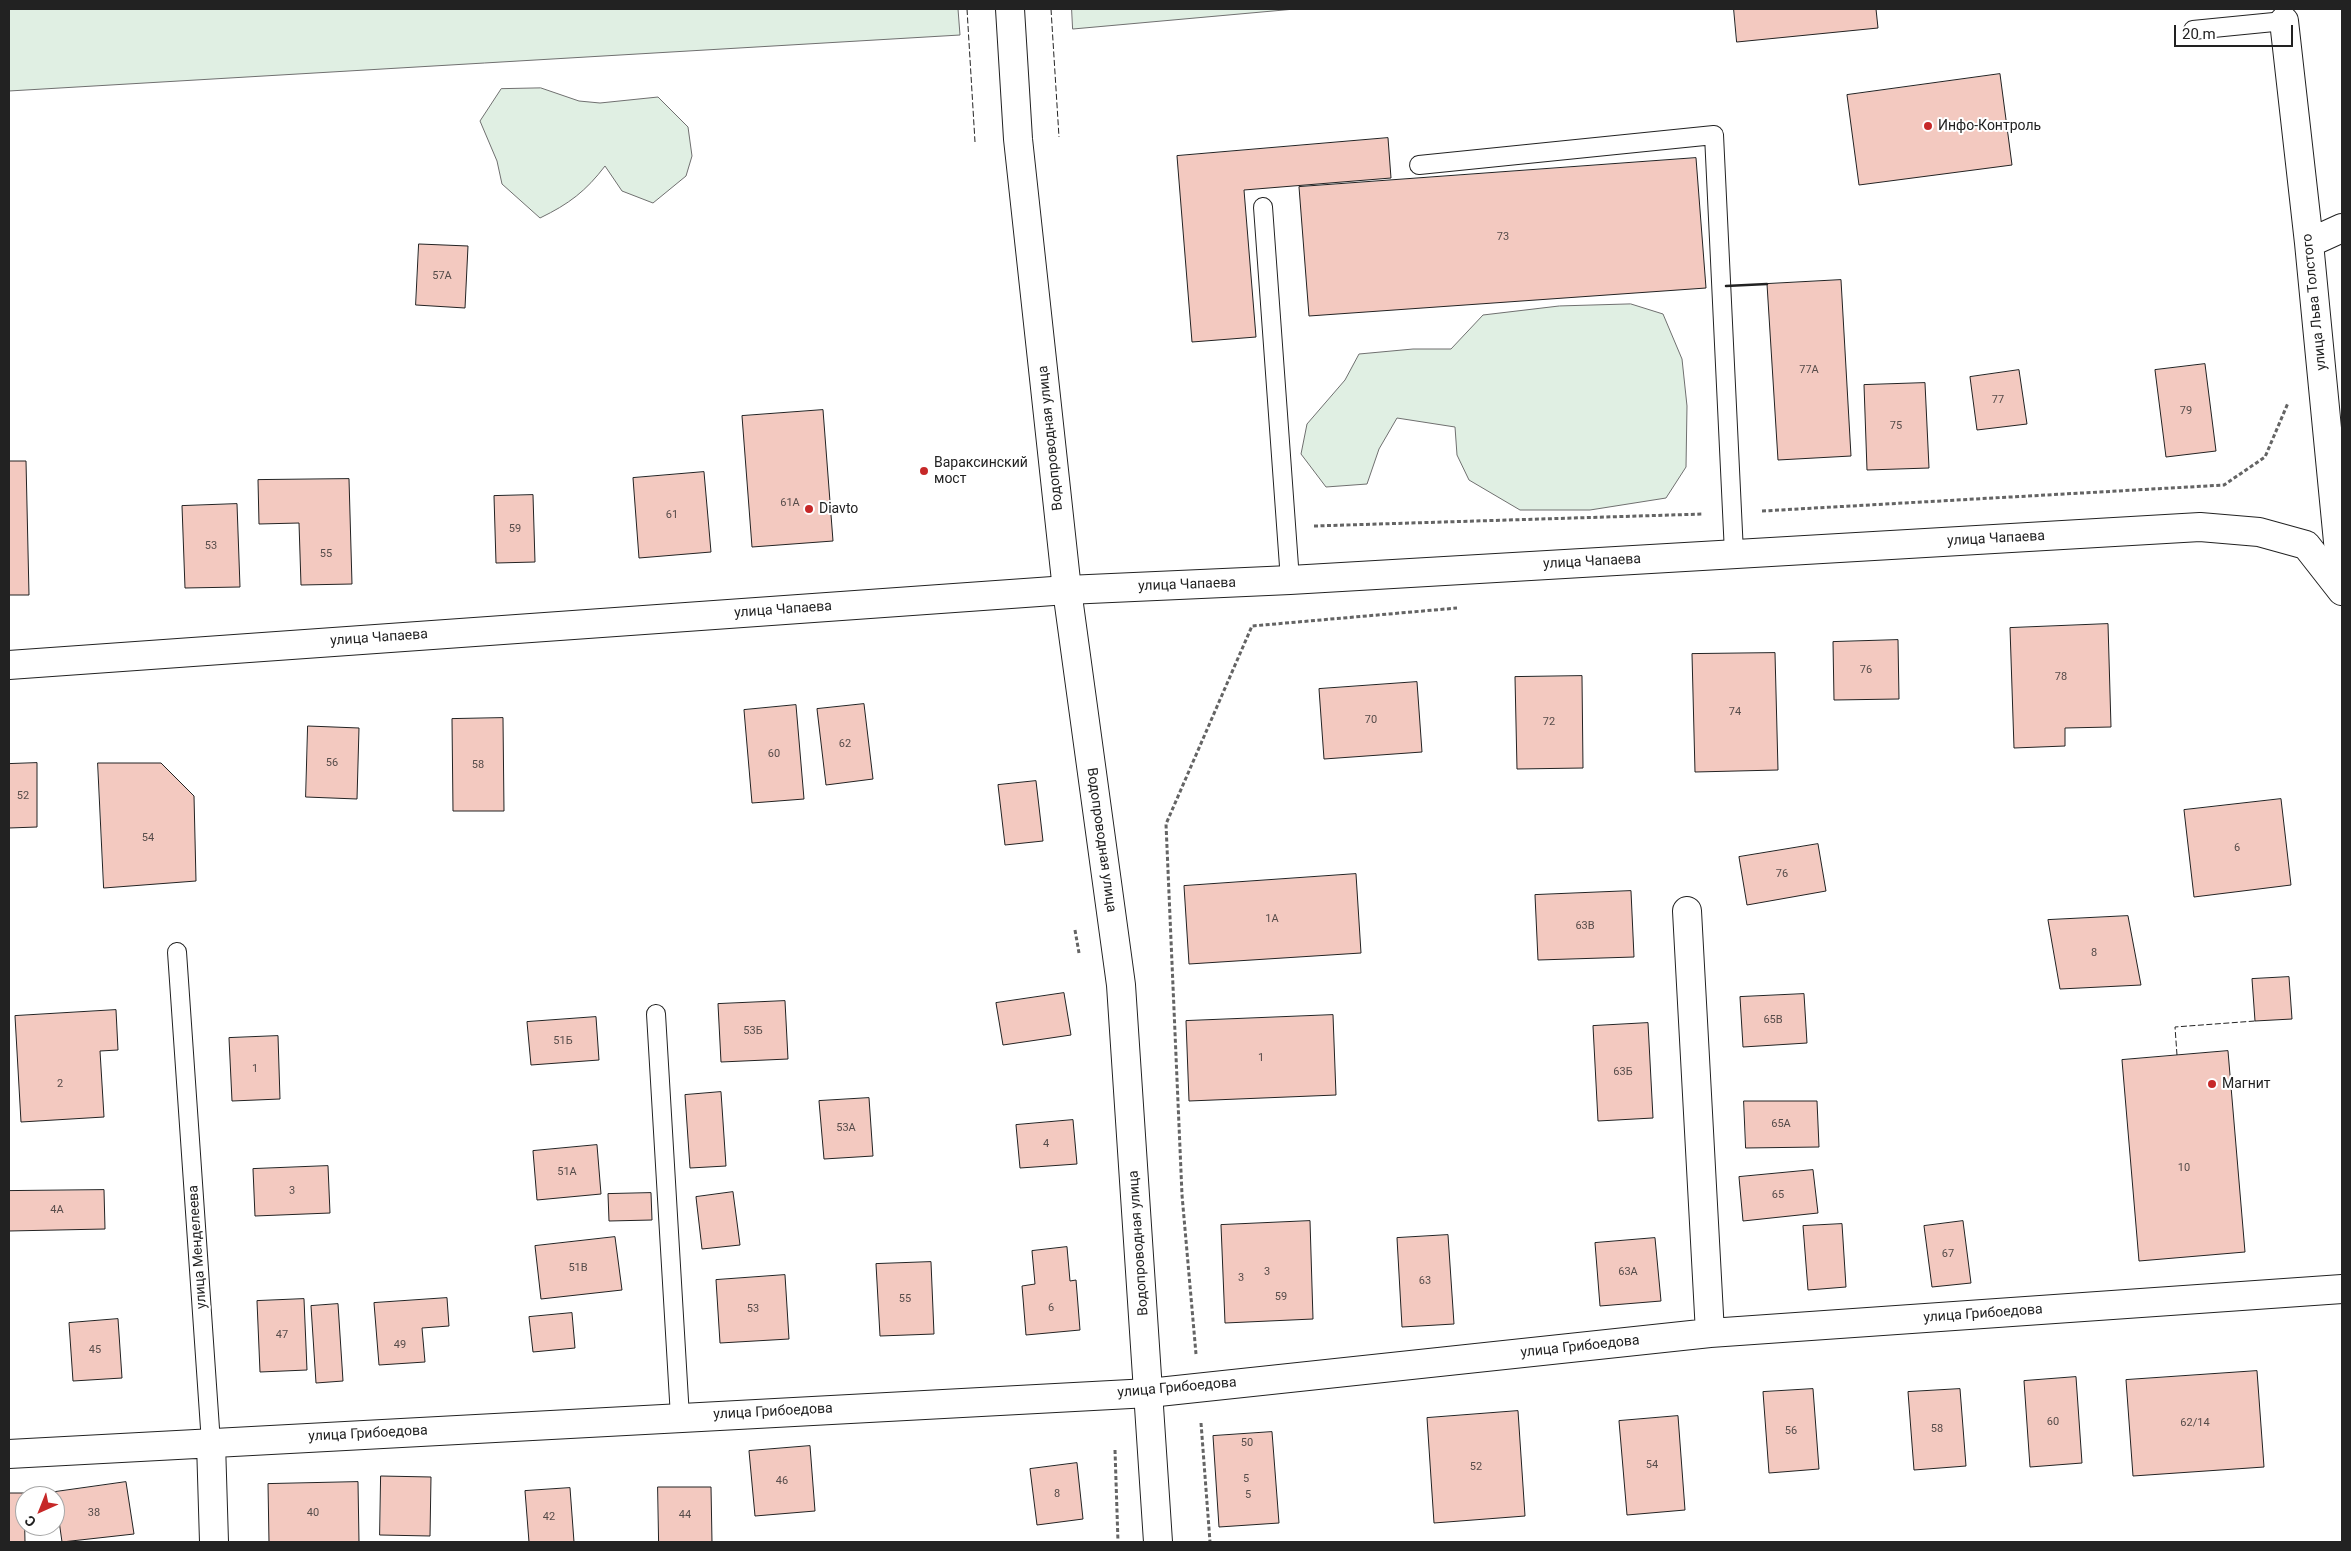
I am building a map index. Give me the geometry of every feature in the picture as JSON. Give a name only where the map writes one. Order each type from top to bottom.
[{"type":"street","name":"Водопроводная улица","points":[[1010,9],[1018,139],[1067,590],[1121,985],[1158,1542]]},
{"type":"street","name":"улица Льва Толстого","points":[[2284,21],[2309,243],[2342,583]]},
{"type":"street","points":[[2309,243],[2342,228]]},
{"type":"street","name":"улица Чапаева","points":[[9,665],[1067,590],[1290,580],[2200,527],[2259,532],[2306,545],[2342,591]]},
{"type":"street","points":[[1687,911],[1710,1333]]},
{"type":"street","name":"улица Грибоедова","points":[[9,1454],[1149,1393],[1710,1333],[2342,1289]]},
{"type":"street","name":"улица Менделеева","points":[[211,1443],[214,1542]]},
{"type":"lane","points":[[2193,30],[2284,21]]},
{"type":"lane","points":[[1419,165],[1714,135],[1734,554]]},
{"type":"lane","points":[[1263,206],[1290,580]]},
{"type":"lane","name":"улица Менделеева","points":[[178,952],[211,1443]]},
{"type":"lane","points":[[656,1014],[680,1417]]},
{"type":"path","points":[[1286,526],[1732,513],[2224,485],[2265,457],[2289,401]]},
{"type":"path","points":[[1210,1542],[1199,1387],[1182,1195],[1166,824],[1252,626],[1461,607]]},
{"type":"green space","points":[[9,9],[958,9],[960,35],[9,91]]},
{"type":"green space","points":[[1072,9],[1295,9],[1073,29]]},
{"type":"green space","points":[[541,88],[579,101],[600,103],[658,97],[688,127],[692,156],[686,176],[653,203],[622,191],[605,166],[591,183],[576,196],[540,218],[502,184],[497,161],[480,121],[501,89]]},
{"type":"green space","points":[[1631,304],[1663,314],[1682,359],[1687,406],[1686,467],[1666,498],[1590,510],[1520,510],[1469,480],[1457,455],[1455,427],[1397,418],[1379,449],[1367,484],[1326,487],[1301,454],[1307,424],[1345,380],[1359,354],[1413,349],[1451,349],[1483,315],[1559,306]]},
{"type":"building","points":[[1734,9],[1876,9],[1878,28],[1737,42]]},
{"type":"building","points":[[2000,74],[2012,165],[1859,185],[1847,95]]},
{"type":"building","points":[[1388,138],[1391,178],[1244,190],[1256,337],[1192,342],[1177,156]]},
{"type":"building","points":[[1696,158],[1706,288],[1309,316],[1299,187]]},
{"type":"building","points":[[419,244],[468,246],[465,308],[416,305]]},
{"type":"building","points":[[1841,280],[1851,456],[1778,460],[1767,284]]},
{"type":"building","points":[[2205,364],[2216,451],[2166,457],[2155,370]]},
{"type":"building","points":[[2019,370],[2027,424],[1977,430],[1970,377]]},
{"type":"building","points":[[1925,383],[1929,468],[1867,470],[1864,385]]},
{"type":"building","points":[[823,410],[833,541],[752,547],[742,416]]},
{"type":"building","points":[[9,461],[26,461],[29,595],[9,595]]},
{"type":"building","points":[[704,472],[711,552],[639,558],[633,478]]},
{"type":"building","points":[[349,479],[352,584],[301,585],[299,523],[259,524],[258,480]]},
{"type":"building","points":[[533,495],[535,562],[496,563],[494,496]]},
{"type":"building","points":[[237,504],[240,587],[185,588],[182,506]]},
{"type":"building","points":[[2108,624],[2111,727],[2065,728],[2065,746],[2014,748],[2010,628]]},
{"type":"building","points":[[1898,640],[1899,699],[1834,700],[1833,642]]},
{"type":"building","points":[[1775,653],[1778,770],[1695,772],[1692,654]]},
{"type":"building","points":[[1582,676],[1583,768],[1517,769],[1515,677]]},
{"type":"building","points":[[1417,682],[1422,752],[1324,759],[1319,689]]},
{"type":"building","points":[[864,704],[873,779],[826,785],[817,709]]},
{"type":"building","points":[[796,705],[804,799],[752,803],[744,710]]},
{"type":"building","points":[[503,718],[504,811],[453,811],[452,719]]},
{"type":"building","points":[[308,726],[359,728],[357,799],[306,797]]},
{"type":"building","points":[[37,763],[37,827],[9,828],[9,764]]},
{"type":"building","points":[[98,763],[161,763],[194,796],[196,881],[104,888]]},
{"type":"building","points":[[1036,781],[1043,841],[1005,845],[998,785]]},
{"type":"building","points":[[2281,799],[2291,885],[2194,897],[2184,810]]},
{"type":"building","points":[[1818,844],[1826,891],[1747,905],[1739,857]]},
{"type":"building","points":[[1356,874],[1361,953],[1189,964],[1184,886]]},
{"type":"building","points":[[1631,891],[1634,957],[1538,960],[1535,895]]},
{"type":"building","points":[[2128,916],[2141,985],[2060,989],[2048,920]]},
{"type":"building","points":[[2289,977],[2292,1019],[2255,1021],[2252,979]]},
{"type":"building","points":[[1064,993],[1071,1035],[1003,1045],[996,1003]]},
{"type":"building","points":[[1804,994],[1807,1043],[1743,1047],[1740,997]]},
{"type":"building","points":[[785,1001],[788,1059],[721,1062],[718,1004]]},
{"type":"building","points":[[116,1010],[118,1050],[100,1051],[104,1117],[21,1122],[15,1016]]},
{"type":"building","points":[[1333,1015],[1336,1095],[1189,1101],[1186,1021]]},
{"type":"building","points":[[596,1017],[599,1060],[531,1065],[527,1022]]},
{"type":"building","points":[[1648,1023],[1653,1118],[1598,1121],[1593,1026]]},
{"type":"building","points":[[278,1036],[280,1099],[232,1101],[229,1038]]},
{"type":"building","points":[[2228,1051],[2245,1252],[2139,1261],[2122,1060]]},
{"type":"building","points":[[721,1092],[726,1166],[690,1168],[685,1095]]},
{"type":"building","points":[[869,1098],[873,1156],[824,1159],[819,1101]]},
{"type":"building","points":[[1744,1101],[1817,1101],[1819,1147],[1746,1148]]},
{"type":"building","points":[[1073,1120],[1077,1164],[1020,1168],[1016,1125]]},
{"type":"building","points":[[597,1145],[601,1194],[537,1200],[533,1151]]},
{"type":"building","points":[[328,1166],[330,1213],[255,1216],[253,1169]]},
{"type":"building","points":[[1813,1170],[1818,1213],[1743,1221],[1739,1177]]},
{"type":"building","points":[[104,1190],[105,1229],[9,1231],[9,1191]]},
{"type":"building","points":[[733,1192],[740,1245],[702,1249],[696,1197]]},
{"type":"building","points":[[651,1193],[652,1220],[609,1221],[608,1194]]},
{"type":"building","points":[[1310,1221],[1313,1319],[1225,1323],[1221,1225]]},
{"type":"building","points":[[1963,1221],[1971,1283],[1932,1287],[1924,1226]]},
{"type":"building","points":[[1842,1224],[1846,1287],[1808,1290],[1803,1226]]},
{"type":"building","points":[[1448,1235],[1454,1324],[1402,1327],[1397,1238]]},
{"type":"building","points":[[615,1237],[622,1290],[541,1299],[535,1246]]},
{"type":"building","points":[[1655,1238],[1661,1301],[1600,1306],[1595,1243]]},
{"type":"building","points":[[1067,1247],[1070,1281],[1076,1280],[1080,1330],[1026,1335],[1022,1286],[1035,1284],[1032,1251]]},
{"type":"building","points":[[931,1262],[934,1334],[880,1336],[876,1264]]},
{"type":"building","points":[[785,1275],[789,1339],[720,1343],[716,1280]]},
{"type":"building","points":[[447,1298],[449,1326],[422,1328],[425,1362],[379,1365],[374,1303]]},
{"type":"building","points":[[304,1299],[307,1370],[260,1372],[257,1301]]},
{"type":"building","points":[[338,1304],[343,1381],[316,1383],[311,1306]]},
{"type":"building","points":[[572,1313],[575,1348],[533,1352],[529,1317]]},
{"type":"building","points":[[118,1319],[122,1378],[73,1381],[69,1323]]},
{"type":"building","points":[[2257,1371],[2264,1467],[2133,1476],[2126,1380]]},
{"type":"building","points":[[2076,1377],[2082,1463],[2030,1467],[2024,1381]]},
{"type":"building","points":[[1813,1389],[1819,1469],[1769,1473],[1763,1392]]},
{"type":"building","points":[[1960,1389],[1966,1466],[1914,1470],[1908,1392]]},
{"type":"building","points":[[1518,1411],[1525,1516],[1434,1523],[1427,1418]]},
{"type":"building","points":[[1678,1416],[1685,1510],[1627,1515],[1619,1421]]},
{"type":"building","points":[[1272,1432],[1279,1523],[1219,1527],[1213,1436]]},
{"type":"building","points":[[810,1446],[815,1511],[755,1516],[749,1451]]},
{"type":"building","points":[[1077,1463],[1083,1519],[1037,1525],[1030,1469]]},
{"type":"building","points":[[381,1476],[431,1477],[430,1536],[380,1535]]},
{"type":"building","points":[[126,1482],[134,1534],[62,1542],[61,1536],[65,1536],[65,1491]]},
{"type":"building","points":[[358,1482],[359,1542],[269,1542],[268,1484]]},
{"type":"building","points":[[658,1487],[711,1487],[712,1542],[659,1542]]},
{"type":"building","points":[[570,1488],[574,1542],[529,1542],[525,1491]]},
{"type":"building","points":[[9,1493],[15,1493],[15,1536],[25,1536],[25,1542],[9,1542]]},
{"type":"fence","points":[[967,9],[975,142]]},
{"type":"fence","points":[[1051,9],[1059,137]]},
{"type":"fence","points":[[2177,1055],[2175,1027],[2255,1021]]},
{"type":"wall","points":[[1726,286],[1767,284]]},
{"type":"place","name":"Инфо-Контроль","points":[[1928,126]]},
{"type":"place","name":"Вараксинский мост","points":[[924,471]]},
{"type":"place","name":"Diavto","points":[[809,509]]},
{"type":"place","name":"Магнит","points":[[2212,1084]]}]
